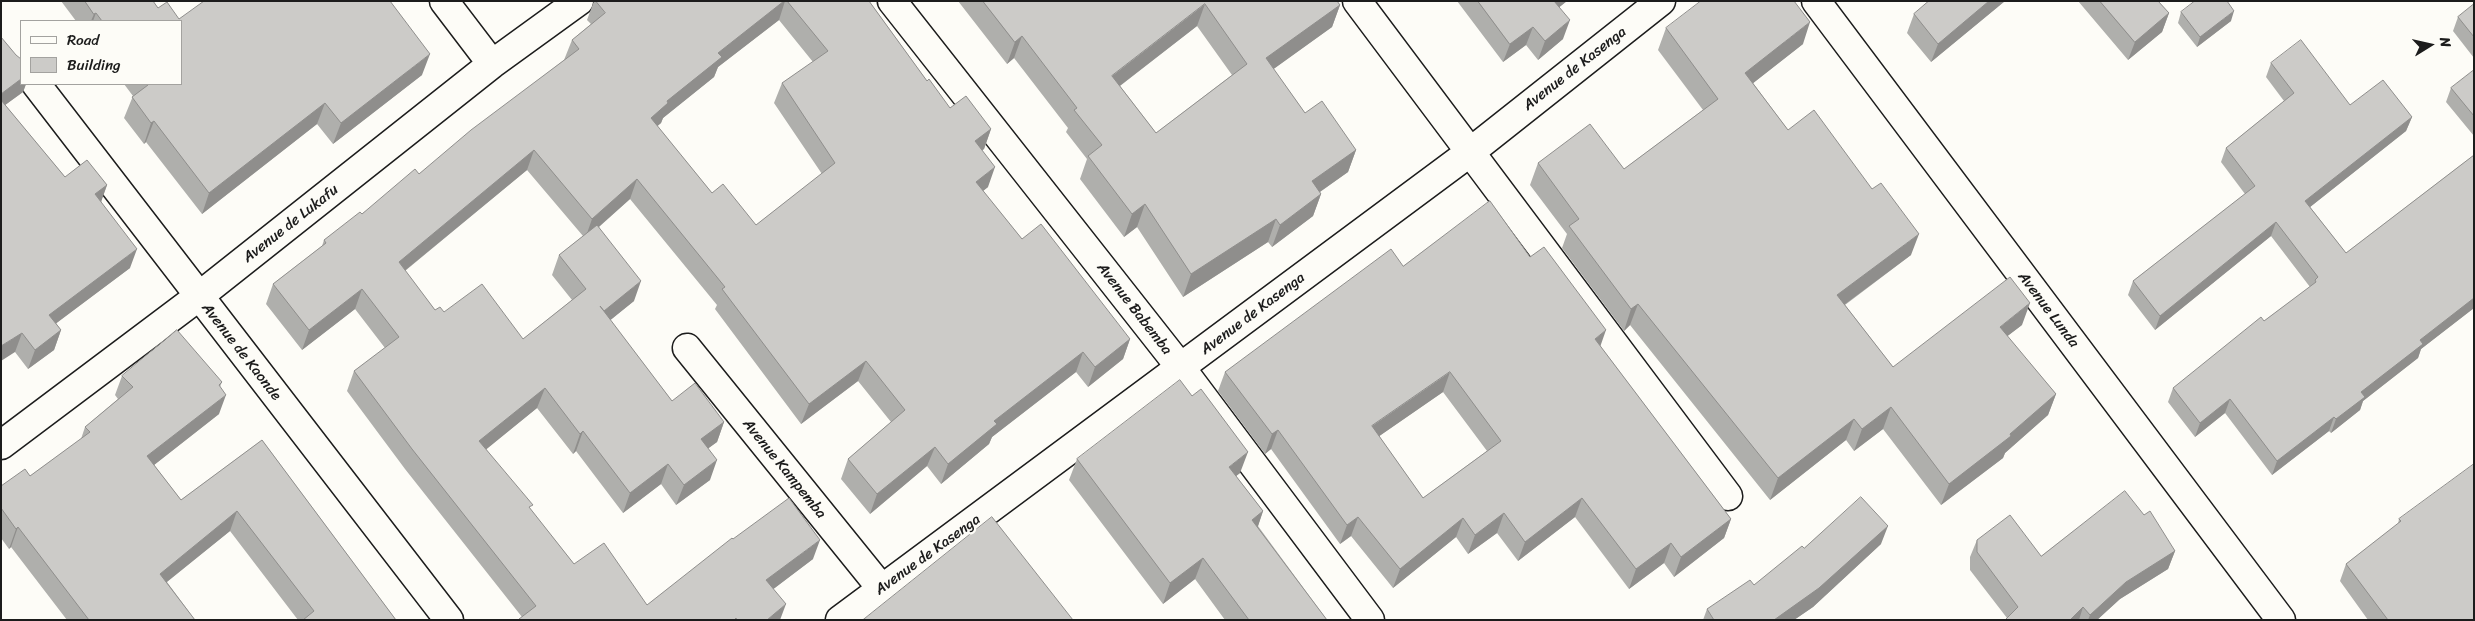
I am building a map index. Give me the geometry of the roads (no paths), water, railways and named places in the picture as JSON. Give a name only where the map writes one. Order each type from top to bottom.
[{"type":"street","points":[[444,1],[492,64]]},
{"type":"street","name":"Avenue de Lukafu","points":[[1,446],[198,296],[492,64],[579,1]]},
{"type":"street","name":"Avenue Babemba","points":[[892,1],[1180,368],[1370,620]]},
{"type":"street","points":[[1357,1],[1469,153],[1728,496]]},
{"type":"street","name":"Avenue de Kasenga","points":[[853,616],[882,590],[1469,153],[1661,1]]},
{"type":"street","name":"Avenue Lunda","points":[[1816,1],[2281,620]]},
{"type":"street","name":"Avenue de Kaonde","points":[[37,85],[449,620]]},
{"type":"street","name":"Avenue Kampemba","points":[[687,348],[882,590]]}]
